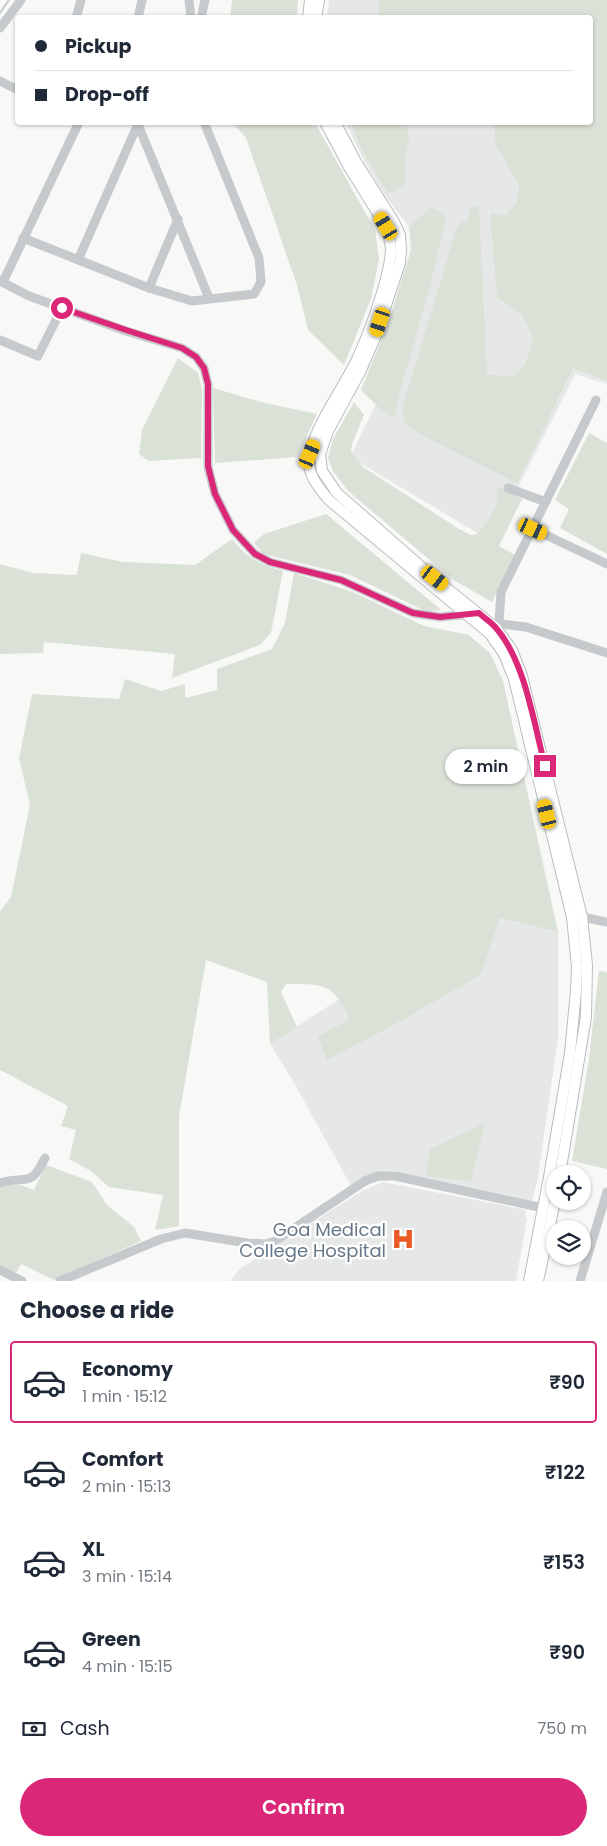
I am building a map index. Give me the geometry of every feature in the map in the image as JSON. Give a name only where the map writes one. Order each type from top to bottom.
[{"type":"main road","points":[[308,15],[310,0]]},
{"type":"main road","points":[[316,15],[319,0]]},
{"type":"main road","points":[[327,125],[349,167],[386,226],[390,237],[391,250],[387,274],[367,335],[353,368],[320,427],[310,454],[310,472],[317,487],[329,500],[430,585],[468,615],[491,624]]},
{"type":"main road","points":[[337,125],[356,162],[394,222],[400,234],[401,249],[400,263],[375,338],[360,372],[328,431],[320,454],[322,471],[337,493],[496,628],[512,650],[522,676],[582,917],[587,965],[586,1017],[561,1165]]},
{"type":"main road","points":[[491,624],[490,634],[504,654],[514,679],[557,853],[574,933],[577,966],[576,992],[556,1165]]},
{"type":"main road","points":[[529,1281],[550,1210]]},
{"type":"main road","points":[[538,1281],[550,1210]]},
{"type":"street","points":[[0,28],[21,0]]},
{"type":"street","points":[[77,15],[81,0]]},
{"type":"street","points":[[139,15],[142,0]]},
{"type":"street","points":[[189,0],[191,15]]},
{"type":"street","points":[[202,15],[205,0]]},
{"type":"street","points":[[0,81],[15,88]]},
{"type":"street","points":[[78,125],[1,282],[29,296],[182,348],[196,357],[204,368],[208,384],[208,466],[215,494],[233,530],[255,554],[270,562],[341,580],[413,613],[440,617],[479,613]]},
{"type":"street","points":[[78,260],[137,125]]},
{"type":"street","points":[[137,125],[178,219],[209,298]]},
{"type":"street","points":[[23,238],[149,288],[192,301],[254,294],[261,282],[259,258],[205,125]]},
{"type":"street","points":[[149,288],[178,219]]},
{"type":"street","points":[[0,340],[38,356],[62,308]]},
{"type":"street","points":[[596,400],[502,592],[491,624],[526,627],[607,654]]},
{"type":"street","points":[[508,488],[546,502]]},
{"type":"street","points":[[533,529],[607,564]]},
{"type":"street","points":[[582,917],[607,922]]},
{"type":"street","points":[[0,1184],[33,1177],[38,1173],[45,1158]]},
{"type":"street","points":[[60,1281],[161,1239],[184,1233],[247,1243],[266,1244],[275,1242],[365,1181],[378,1176],[395,1176],[546,1206]]},
{"type":"street","points":[[580,1281],[607,1192]]},
{"type":"street","points":[[0,1270],[22,1281]]},
{"type":"shaded area","points":[[232,0],[298,0],[297,15],[230,15]]},
{"type":"shaded area","points":[[329,0],[607,0],[607,384],[575,374],[514,495],[484,537],[350,457],[379,398],[422,244],[384,194],[364,161],[347,125],[593,125],[593,15],[327,15]]},
{"type":"shaded area","points":[[378,0],[607,0],[607,381],[573,368],[517,483],[416,432],[404,422],[403,406],[456,230],[461,222],[467,222],[471,206],[479,207],[487,375],[513,376],[525,365],[533,338],[522,315],[497,297],[490,213],[506,215],[517,202],[519,185],[496,145],[494,125],[593,125],[593,15],[378,15],[380,3]]},
{"type":"shaded area","points":[[235,125],[316,125],[375,230],[379,259],[371,299],[344,365],[308,330],[297,285],[246,138]]},
{"type":"shaded area","points":[[352,125],[406,125],[409,137],[405,162],[406,184],[393,192],[387,192],[361,149]]},
{"type":"shaded area","points":[[431,208],[444,213],[445,222],[431,282],[396,406],[395,418],[380,409],[361,390],[388,323],[411,250],[409,227]]},
{"type":"shaded area","points":[[178,358],[198,373],[202,390],[201,458],[149,461],[139,454],[142,430]]},
{"type":"shaded area","points":[[213,388],[265,403],[317,414],[297,457],[215,463]]},
{"type":"shaded area","points":[[354,402],[364,415],[351,451],[363,467],[459,529],[471,535],[478,534],[495,508],[497,490],[501,488],[522,499],[499,546],[515,555],[492,602],[455,581],[348,491],[333,471],[328,458],[333,439]]},
{"type":"shaded area","points":[[589,433],[607,443],[607,554],[560,528],[569,509],[555,500]]},
{"type":"shaded area","points":[[326,514],[441,610],[425,611],[350,575],[263,554],[254,543],[264,534]]},
{"type":"shaded area","points":[[232,539],[255,560],[283,571],[271,633],[260,645],[172,678],[175,654],[44,642],[43,653],[0,654],[0,564],[33,573],[77,575],[81,553],[123,562],[195,565]]},
{"type":"shaded area","points":[[294,573],[353,592],[424,626],[469,635],[490,653],[503,681],[558,932],[500,918],[481,975],[401,1021],[327,1060],[318,1037],[350,1019],[338,998],[332,992],[326,988],[310,984],[286,984],[281,992],[297,1027],[270,1044],[267,982],[206,960],[179,1116],[179,1226],[155,1230],[163,1195],[109,1187],[91,1171],[69,1159],[76,1130],[61,1126],[68,1106],[0,1070],[0,911],[11,897],[30,805],[19,758],[32,694],[119,699],[125,679],[161,691],[185,684],[185,698],[217,690],[217,669],[272,649],[285,623]]},
{"type":"shaded area","points":[[500,918],[558,932],[558,1040],[537,1182],[532,1201],[394,1171],[374,1173],[351,1186],[293,1081],[270,1044],[350,992],[401,1021],[481,975]]},
{"type":"shaded area","points":[[599,971],[607,972],[607,1169],[572,1161],[589,1059]]},
{"type":"shaded area","points":[[485,1123],[471,1181],[426,1176],[430,1149]]},
{"type":"shaded area","points":[[46,1165],[92,1182],[107,1205],[134,1227],[141,1241],[54,1280],[21,1264],[16,1273],[0,1266],[0,1185],[3,1178],[34,1190]]},
{"type":"shaded area","name":"Goa Medical College Hospital","points":[[383,1182],[526,1210],[525,1217],[527,1218],[516,1281],[230,1281],[241,1268],[362,1191]]},
{"type":"waterway","points":[[0,13],[9,0]]},
{"type":"place","name":"Goa Medical College Hospital","points":[[403,1239]]},
{"type":"route","points":[[62,308],[182,348],[196,357],[204,368],[208,384],[208,466],[215,494],[233,530],[255,554],[270,562],[341,580],[413,613],[440,617],[479,613],[496,628],[512,650],[522,676],[545,766]]}]
